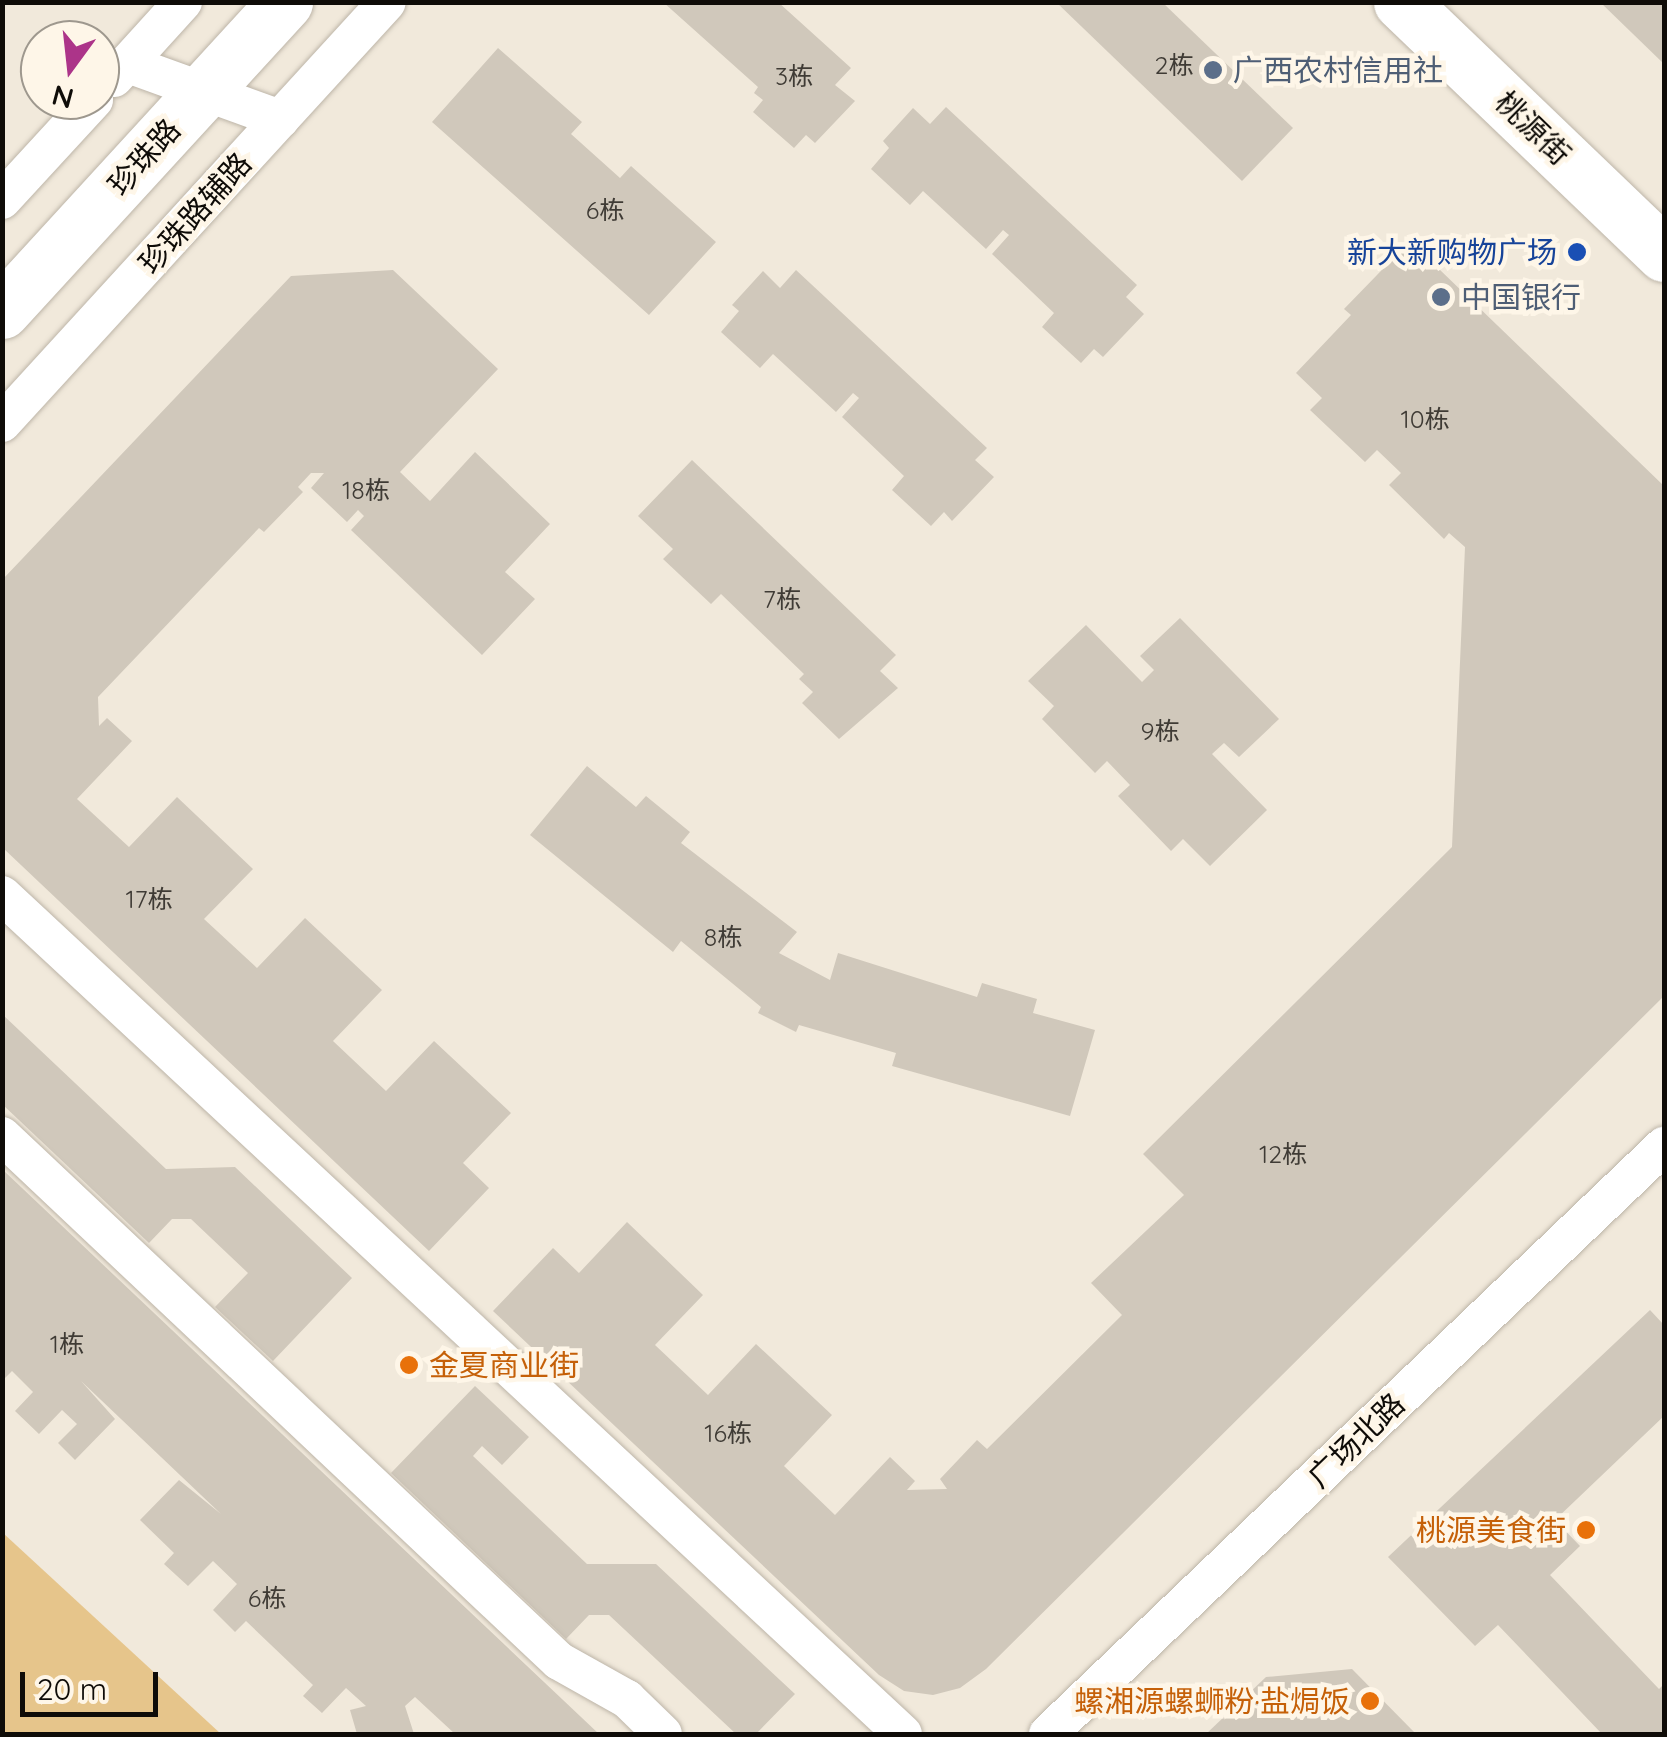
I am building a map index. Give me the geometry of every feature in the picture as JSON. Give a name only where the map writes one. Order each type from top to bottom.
[{"type":"street","points":[[120,73],[183,2]]},
{"type":"street","name":"珍珠路","points":[[2,311],[285,2]]},
{"type":"street","name":"珍珠路辅路","points":[[2,422],[387,2]]},
{"type":"street","name":"桃源街","points":[[1401,2],[1664,254]]},
{"type":"street","points":[[128,64],[280,119]]},
{"type":"street","points":[[2,200],[76,120]]},
{"type":"street","points":[[2,895],[903,1734]]},
{"type":"street","points":[[2,1136],[559,1662],[627,1700],[663,1734]]},
{"type":"street","name":"广场北路","points":[[1048,1734],[1664,1146]]},
{"type":"shaded area","points":[[3,1533],[221,1734],[3,1734]]},
{"type":"building","points":[[663,2],[778,2],[851,68],[835,85],[855,101],[815,143],[806,135],[794,148],[753,112],[763,100],[754,93],[758,87]]},
{"type":"building","points":[[1056,2],[1162,2],[1293,128],[1242,181]]},
{"type":"building","points":[[1600,2],[1664,2],[1664,64]]},
{"type":"building","points":[[498,48],[582,122],[571,134],[620,178],[631,166],[716,242],[649,315],[432,122]]},
{"type":"building","points":[[946,107],[1137,285],[1126,297],[1144,314],[1103,357],[1094,349],[1081,363],[1042,327],[1054,313],[992,254],[1009,235],[1003,230],[986,249],[923,191],[910,205],[871,169],[889,148],[883,141],[913,108],[930,124]]},
{"type":"building","points":[[1410,241],[1664,486],[1664,996],[986,1669],[960,1688],[933,1695],[904,1691],[879,1675],[493,1311],[553,1248],[579,1273],[627,1222],[703,1295],[655,1345],[708,1395],[756,1344],[832,1415],[784,1466],[835,1515],[890,1457],[915,1481],[907,1490],[947,1489],[940,1479],[977,1440],[987,1449],[1122,1315],[1091,1283],[1184,1195],[1143,1154],[1452,847],[1465,547],[1449,533],[1444,539],[1389,485],[1401,473],[1377,450],[1365,462],[1310,410],[1322,398],[1296,373],[1351,315],[1344,309]]},
{"type":"building","points":[[393,270],[498,369],[400,472],[430,501],[475,452],[550,524],[505,572],[535,599],[482,655],[351,530],[364,516],[358,510],[347,522],[311,488],[324,473],[311,473],[298,487],[303,492],[264,532],[259,528],[98,697],[99,726],[107,718],[132,741],[77,799],[129,847],[177,797],[253,869],[204,919],[257,968],[305,918],[382,990],[333,1041],[386,1091],[434,1041],[511,1113],[463,1163],[489,1188],[429,1251],[3,848],[3,579],[291,276]]},
{"type":"building","points":[[796,270],[987,448],[975,460],[994,477],[952,521],[944,512],[931,526],[892,490],[904,476],[842,417],[859,398],[853,393],[836,412],[773,354],[760,368],[721,332],[739,311],[732,305],[763,271],[780,288]]},
{"type":"building","points":[[692,460],[896,655],[880,671],[898,688],[839,739],[802,703],[813,692],[799,679],[804,674],[721,594],[711,604],[663,559],[673,549],[638,516]]},
{"type":"building","points":[[1180,618],[1279,719],[1239,757],[1224,743],[1212,754],[1267,810],[1210,866],[1183,839],[1171,851],[1118,796],[1130,785],[1107,761],[1095,773],[1042,719],[1054,706],[1028,681],[1086,625],[1142,682],[1154,670],[1140,656]]},
{"type":"building","points":[[587,766],[636,807],[646,796],[690,832],[681,843],[797,932],[779,953],[830,980],[838,953],[977,997],[982,983],[1037,999],[1033,1013],[1095,1030],[1070,1116],[892,1066],[896,1053],[799,1025],[796,1032],[758,1013],[761,1007],[681,941],[673,952],[530,835]]},
{"type":"building","points":[[2,1014],[166,1169],[235,1167],[352,1278],[273,1361],[215,1307],[248,1273],[191,1219],[172,1219],[149,1243],[2,1104]]},
{"type":"building","points":[[3,1170],[599,1734],[455,1734],[415,1697],[405,1706],[414,1734],[357,1734],[350,1710],[366,1706],[346,1688],[322,1713],[303,1696],[313,1685],[246,1621],[235,1632],[213,1610],[237,1584],[213,1561],[188,1586],[164,1564],[174,1553],[140,1520],[179,1480],[221,1514],[81,1381],[115,1419],[75,1460],[58,1443],[77,1424],[62,1410],[39,1434],[15,1411],[33,1392],[12,1371],[2,1381]]},
{"type":"building","points":[[1650,1310],[1664,1325],[1664,1416],[1555,1520],[1580,1546],[1550,1575],[1659,1689],[1664,1684],[1664,1734],[1602,1734],[1498,1625],[1475,1646],[1388,1557]]},
{"type":"building","points":[[475,1386],[529,1437],[502,1465],[482,1446],[473,1456],[587,1564],[656,1564],[795,1694],[756,1734],[736,1734],[609,1615],[589,1615],[566,1639],[391,1473]]},
{"type":"building","points":[[1352,1669],[1416,1734],[1206,1734],[1266,1677]]},
{"type":"place","name":"广西农村信用社","points":[[1213,70]]},
{"type":"place","name":"新大新购物广场","points":[[1577,252]]},
{"type":"place","name":"中国银行","points":[[1441,297]]},
{"type":"place","name":"金夏商业街","points":[[409,1365]]},
{"type":"place","name":"桃源美食街","points":[[1586,1530]]},
{"type":"place","name":"螺湘源螺蛳粉·盐焗饭","points":[[1370,1701]]}]
